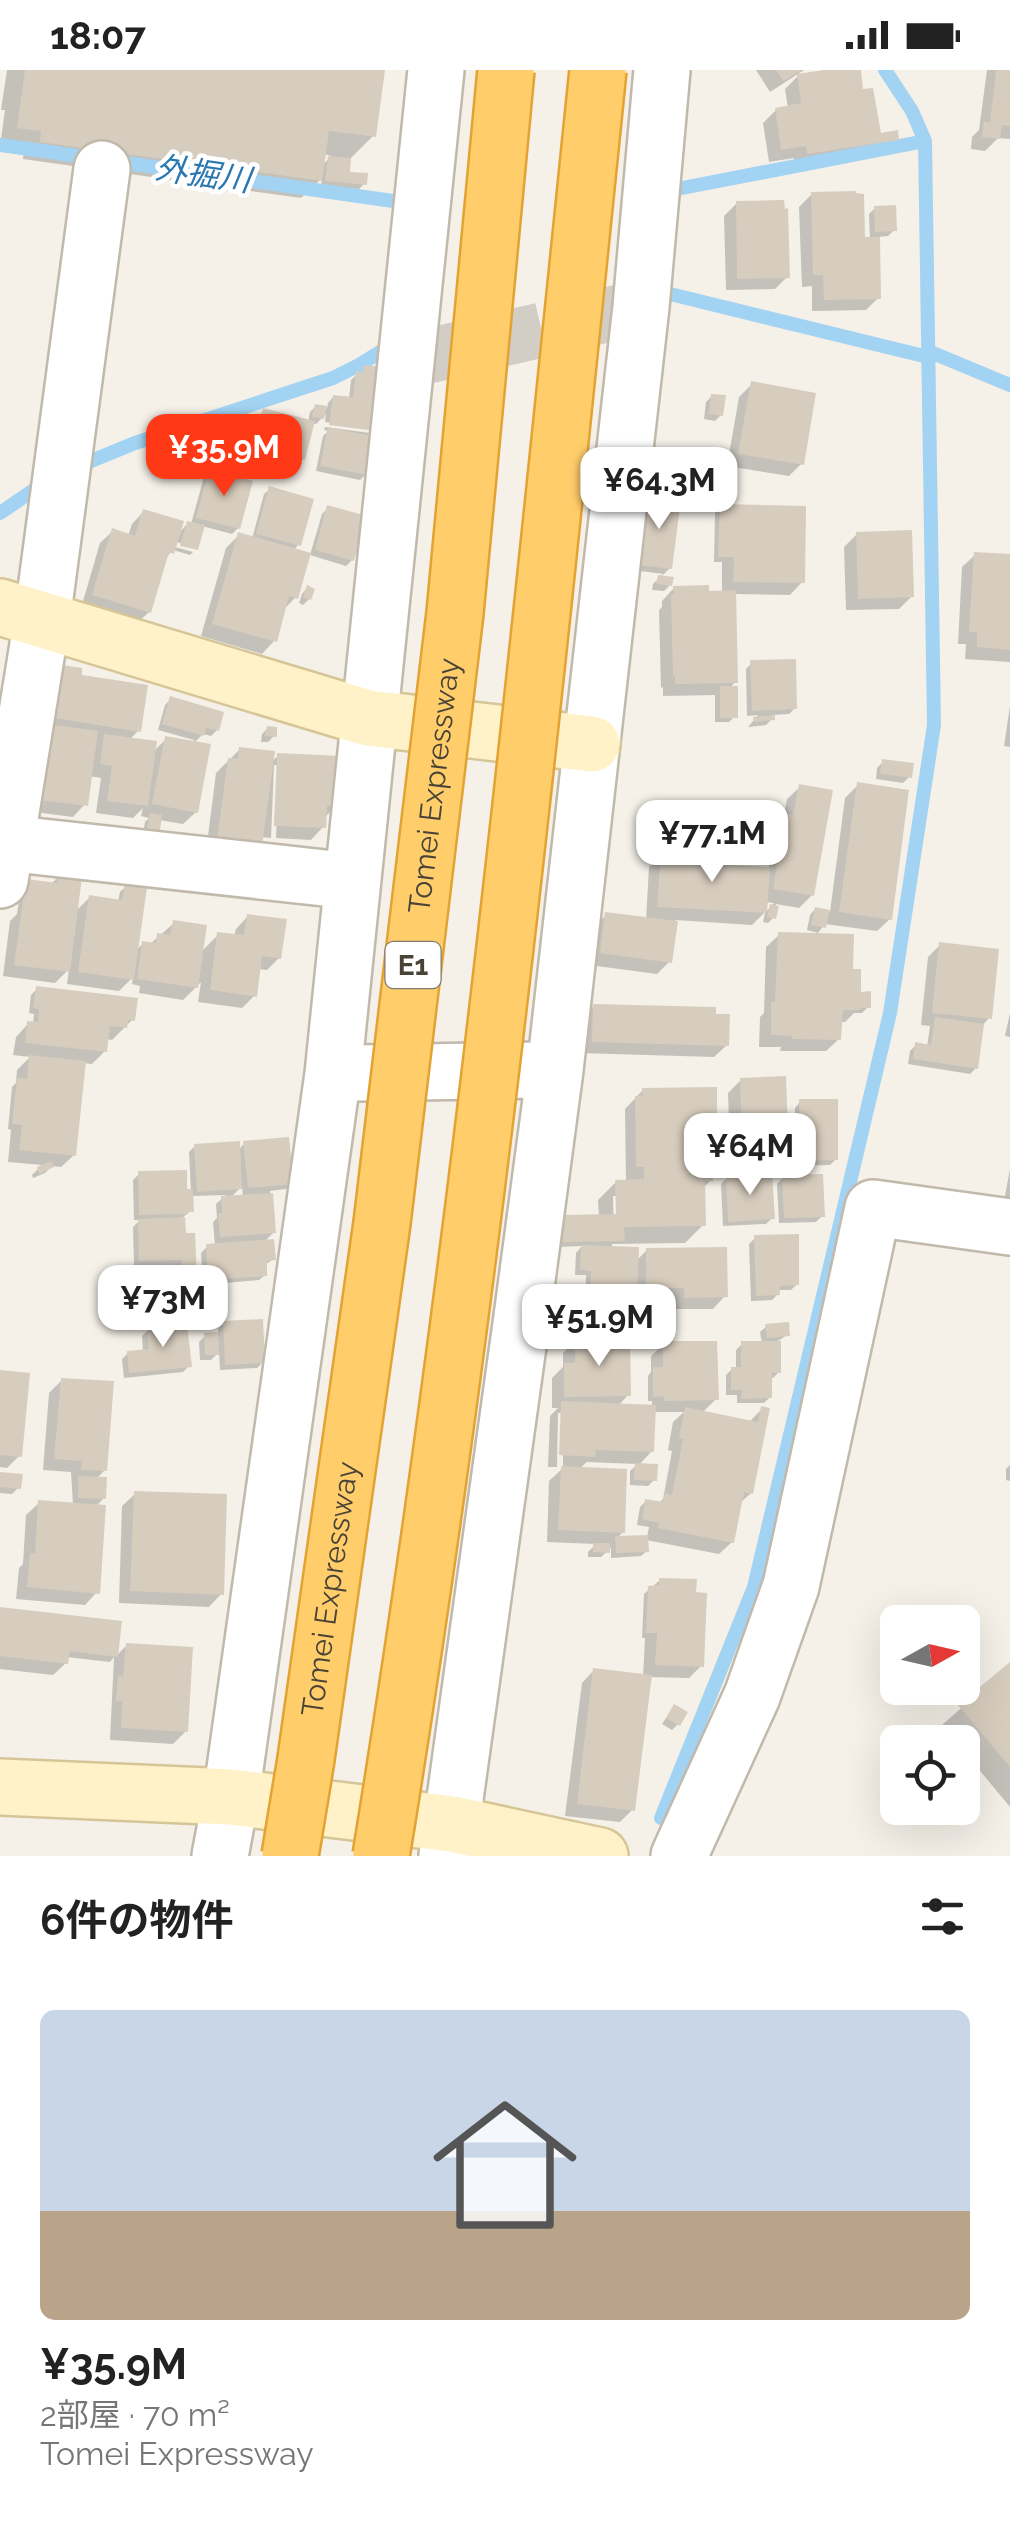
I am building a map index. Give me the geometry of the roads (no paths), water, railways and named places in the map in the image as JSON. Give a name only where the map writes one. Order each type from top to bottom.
[{"type":"highway","name":"Tomei Expressway","points":[[290,1856],[382,1223],[456,613],[506,70]]},
{"type":"highway","points":[[382,1856],[472,1236],[598,70]]},
{"type":"street","points":[[220,1856],[332,1074],[436,70]]},
{"type":"street","points":[[450,1840],[554,1070],[641,307],[662,70]]},
{"type":"street","points":[[102,169],[21,614],[3,861],[352,881]]},
{"type":"street","points":[[21,614],[368,718],[592,744]]},
{"type":"street","points":[[332,1074],[554,1070]]},
{"type":"street","points":[[679,1856],[752,1696],[791,1586],[873,1208],[1010,1227]]},
{"type":"street","points":[[0,1788],[231,1797],[450,1840],[600,1856]]},
{"type":"waterway","points":[[661,1818],[754,1587],[890,1013],[934,725],[925,141],[912,111],[885,70]]},
{"type":"waterway","name":"外掘川","points":[[677,189],[925,141]]},
{"type":"waterway","name":"外掘川","points":[[0,145],[407,203]]},
{"type":"waterway","points":[[662,292],[928,357]]},
{"type":"waterway","points":[[74,468],[135,443],[333,378],[393,344]]},
{"type":"waterway","name":"外掘川","points":[[928,351],[1010,385]]},
{"type":"waterway","points":[[0,513],[44,483]]},
{"type":"tunnel","points":[[407,361],[641,307]]}]
